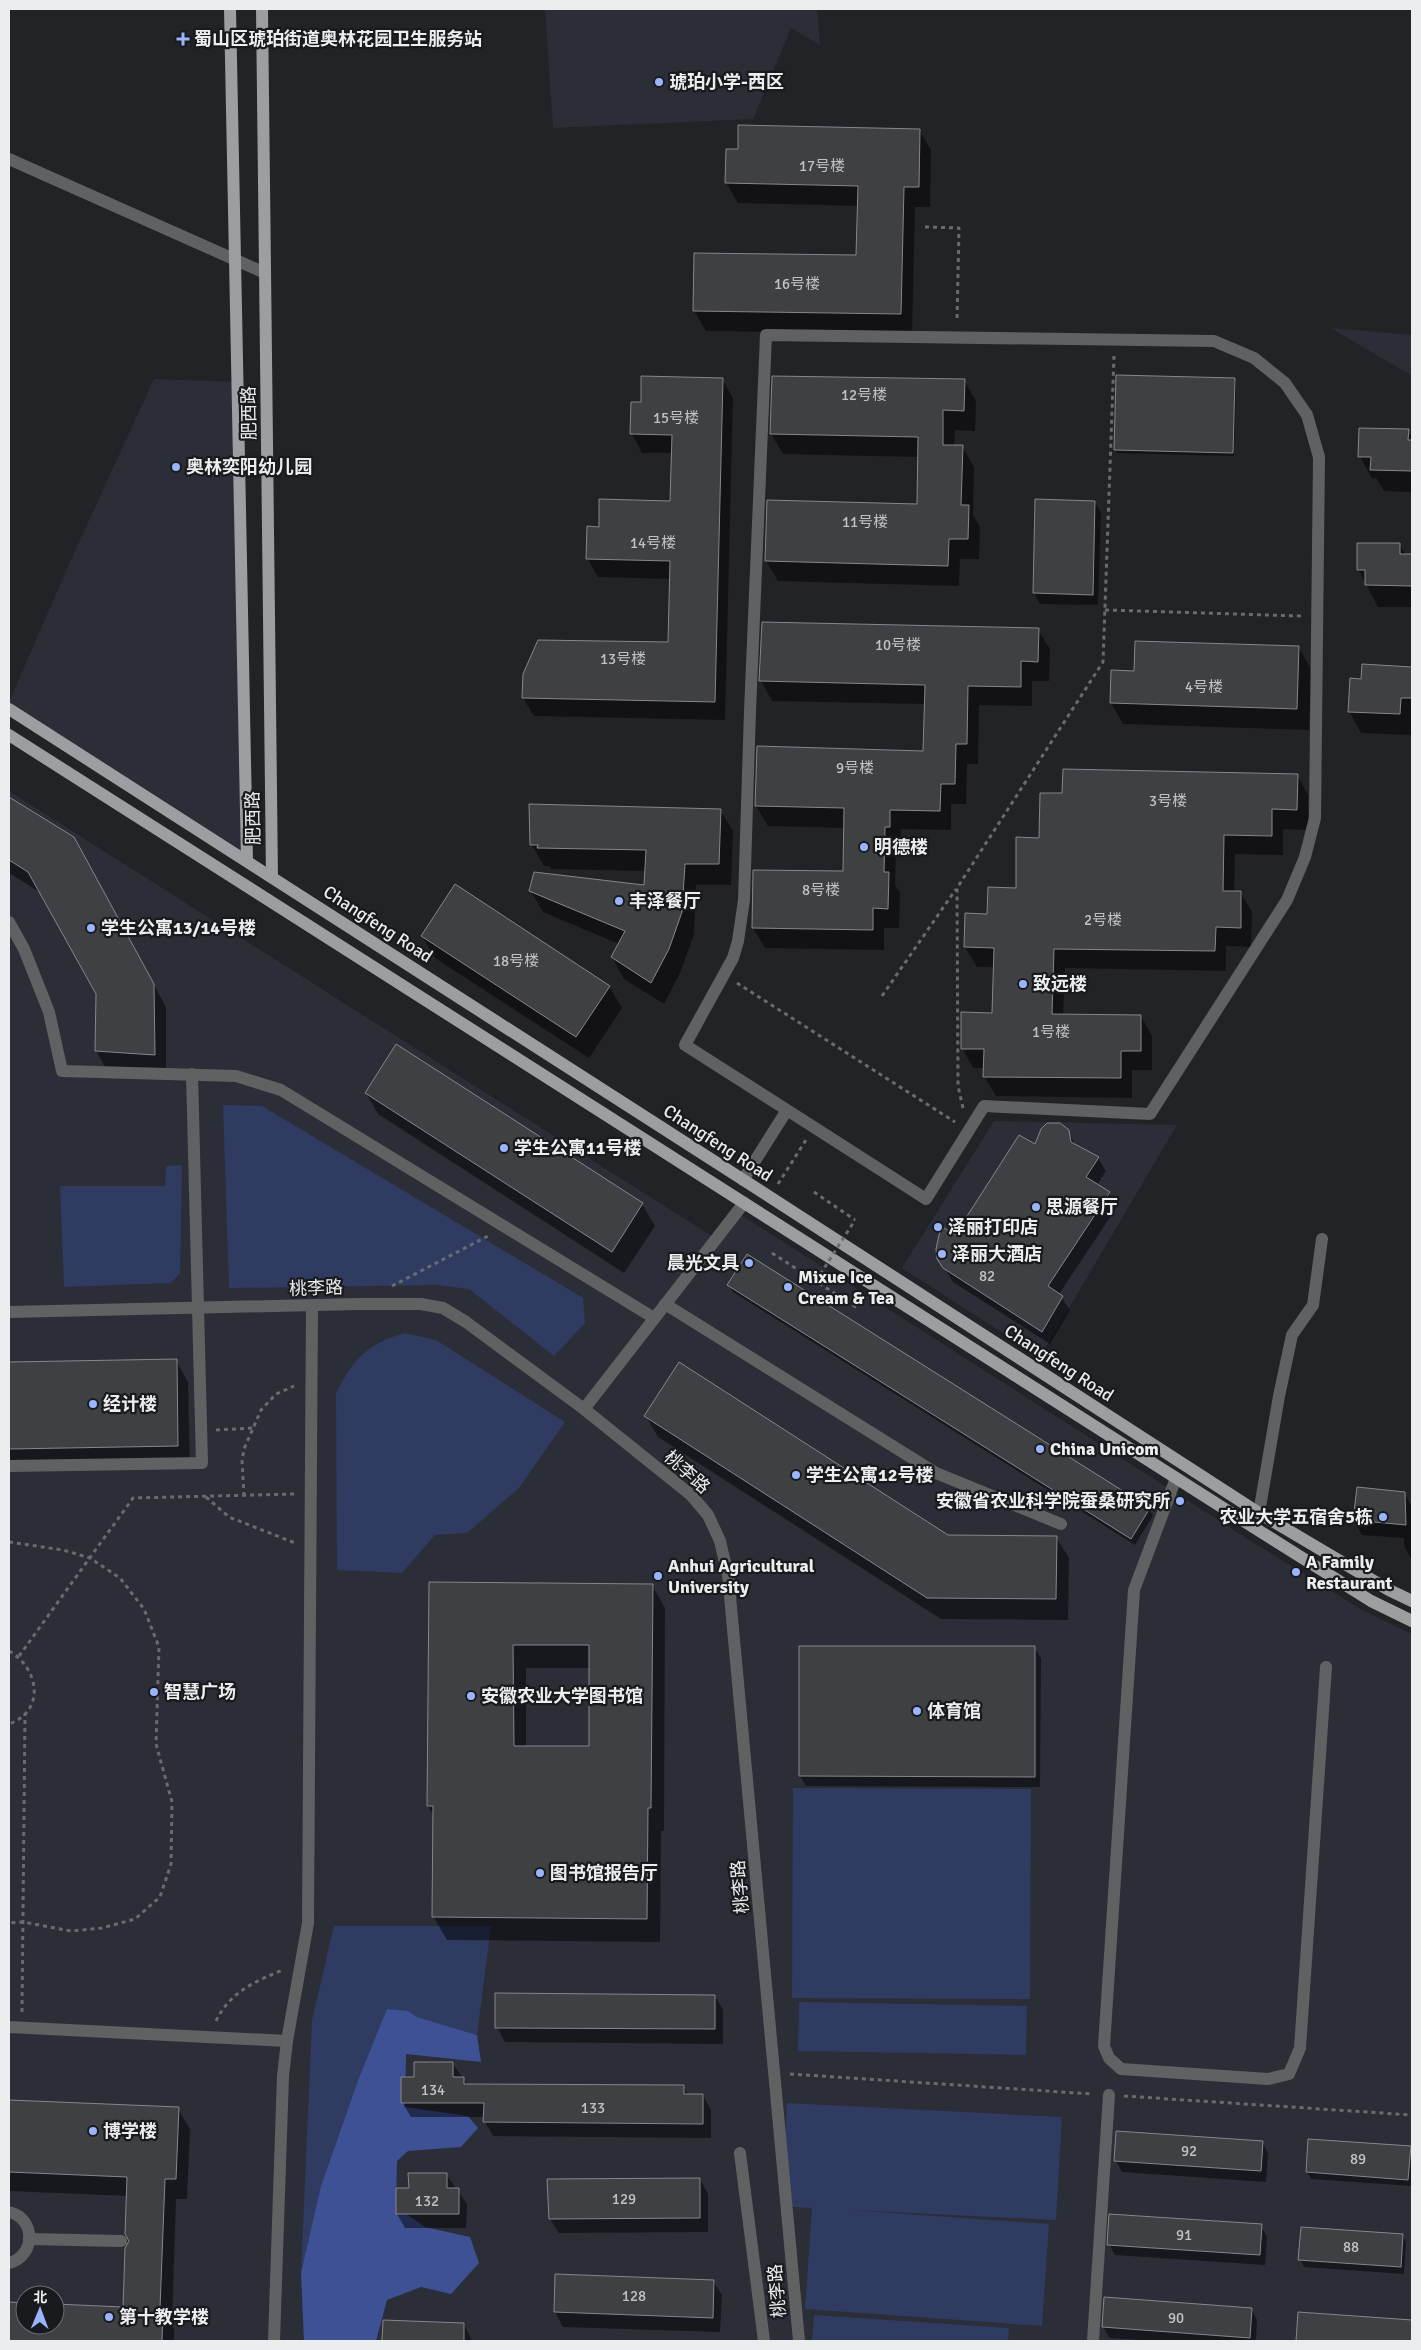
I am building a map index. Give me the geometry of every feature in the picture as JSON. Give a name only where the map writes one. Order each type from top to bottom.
[{"type":"main road","name":"肥西路","points":[[230,9],[247,861]]},
{"type":"main road","name":"肥西路","points":[[262,9],[272,877]]},
{"type":"main road","name":"Changfeng Road","points":[[9,709],[770,1197],[1259,1514],[1389,1590],[1412,1601]]},
{"type":"main road","name":"Changfeng Road","points":[[9,735],[1371,1602],[1412,1621]]},
{"type":"street","points":[[9,160],[265,272]]},
{"type":"street","points":[[766,335],[1115,339],[1214,341],[1254,358],[1285,383],[1306,415],[1318,457],[1315,818],[1305,857],[1288,900],[1150,1114],[984,1106],[926,1199],[684,1044],[724,975],[738,941],[744,900],[766,335]]},
{"type":"street","points":[[9,922],[24,949],[49,1012],[62,1071],[236,1076],[282,1090],[504,1228],[654,1318]]},
{"type":"street","points":[[9,1466],[202,1463],[192,1074]]},
{"type":"street","points":[[743,1180],[787,1110]]},
{"type":"street","points":[[584,1408],[744,1203]]},
{"type":"street","points":[[1259,1514],[1279,1396],[1292,1334],[1313,1305],[1322,1239]]},
{"type":"street","name":"桃李路","points":[[9,1312],[421,1304],[443,1308],[466,1322],[584,1408],[691,1495],[708,1515],[720,1541],[728,1575],[799,2341]]},
{"type":"street","points":[[664,1304],[936,1473],[1061,1524]]},
{"type":"street","points":[[274,2341],[283,2076],[287,2041],[308,1923],[312,1306]]},
{"type":"street","points":[[1176,1478],[1134,1590],[1104,2046],[1109,2058],[1121,2069],[1268,2079],[1289,2074],[1300,2048],[1326,1668]]},
{"type":"street","points":[[15,2027],[287,2041]]},
{"type":"street","points":[[1093,2341],[1109,2095]]},
{"type":"street","points":[[740,2153],[764,2341]]},
{"type":"street","points":[[9,2212],[21,2218],[26,2225],[29,2238],[27,2250],[22,2256],[9,2263]]},
{"type":"street","points":[[29,2238],[121,2241]]},
{"type":"path","points":[[926,227],[959,228],[957,337]]},
{"type":"path","points":[[882,996],[957,888],[1103,662],[1115,339]]},
{"type":"path","points":[[1105,610],[1317,617]]},
{"type":"path","points":[[957,888],[958,1086],[968,1130]]},
{"type":"path","points":[[724,975],[968,1130]]},
{"type":"path","points":[[770,1197],[814,1127]]},
{"type":"path","points":[[814,1192],[855,1220],[816,1281]]},
{"type":"path","points":[[384,1291],[504,1228]]},
{"type":"path","points":[[772,1253],[859,1309]]},
{"type":"path","points":[[244,1496],[242,1460],[244,1449],[261,1410],[276,1394],[311,1379]]},
{"type":"path","points":[[201,1430],[253,1428]]},
{"type":"path","points":[[19,1656],[133,1498],[310,1494]]},
{"type":"path","points":[[206,1496],[229,1517],[310,1549]]},
{"type":"path","points":[[9,1542],[63,1550],[90,1558],[120,1578],[144,1609],[159,1647],[156,1744],[172,1802],[172,1864],[160,1897],[135,1919],[102,1928],[71,1931],[23,1922],[9,1922]]},
{"type":"path","points":[[9,1651],[19,1656],[28,1666],[33,1677],[35,1690],[32,1703],[24,1714],[9,1724]]},
{"type":"path","points":[[15,2027],[23,1922],[24,1714]]},
{"type":"path","points":[[208,2037],[221,2010],[234,1995],[254,1982],[300,1962]]},
{"type":"shaded area","name":"琥珀小学-西区","points":[[545,9],[817,9],[820,45],[791,28],[753,119],[553,128]]},
{"type":"shaded area","points":[[1331,328],[1412,335],[1412,376]]},
{"type":"shaded area","points":[[154,379],[238,382],[247,861],[9,709],[9,702],[74,553]]},
{"type":"shaded area","name":"Anhui Agricultural University","points":[[9,791],[715,1238],[735,1211],[1251,1541],[1362,1610],[1412,1634],[1412,2341],[9,2341]]},
{"type":"shaded area","points":[[223,1105],[262,1106],[565,1287],[583,1298],[585,1323],[554,1356],[469,1289],[436,1285],[229,1288]]},
{"type":"shaded area","points":[[994,1121],[1177,1125],[1040,1357],[902,1268]]},
{"type":"shaded area","points":[[182,1165],[180,1273],[171,1283],[64,1287],[60,1186],[165,1186],[166,1166]]},
{"type":"shaded area","points":[[405,1333],[436,1340],[565,1422],[519,1488],[467,1533],[435,1535],[402,1573],[337,1570],[336,1393],[349,1370],[363,1354],[381,1342]]},
{"type":"shaded area","points":[[793,1788],[1031,1789],[1030,1999],[792,1998]]},
{"type":"shaded area","points":[[334,1926],[491,1926],[477,2035],[417,2017],[408,2011],[301,2273],[312,2020]]},
{"type":"shaded area","points":[[799,2002],[1027,2006],[1026,2055],[798,2051]]},
{"type":"shaded area","points":[[387,2009],[408,2011],[417,2017],[477,2035],[481,2062],[406,2054],[405,2107],[468,2116],[478,2128],[461,2147],[408,2151],[397,2161],[396,2207],[425,2227],[470,2237],[479,2263],[451,2294],[421,2287],[387,2300],[376,2341],[304,2341],[301,2273],[321,2186],[359,2078]]},
{"type":"shaded area","points":[[787,2103],[1062,2117],[1056,2220],[848,2210],[1049,2224],[1042,2326],[805,2309],[812,2208],[782,2206]]},
{"type":"shaded area","points":[[814,2315],[1009,2328],[1008,2341],[812,2341]]},
{"type":"building","points":[[738,125],[920,129],[919,187],[904,187],[901,314],[693,311],[694,253],[856,255],[858,186],[725,183],[726,149],[738,149]]},
{"type":"building","points":[[1116,375],[1235,378],[1233,453],[1114,450]]},
{"type":"building","points":[[641,376],[723,378],[715,702],[522,698],[523,674],[538,640],[668,642],[670,561],[586,559],[587,526],[599,527],[599,499],[670,501],[672,435],[630,434],[631,402],[641,402]]},
{"type":"building","points":[[772,376],[965,379],[964,411],[943,410],[943,445],[963,445],[961,505],[969,505],[968,539],[949,539],[948,566],[765,561],[767,500],[917,504],[918,437],[770,434]]},
{"type":"building","points":[[1359,428],[1409,429],[1408,440],[1412,440],[1412,471],[1370,470],[1371,457],[1358,457]]},
{"type":"building","points":[[1035,499],[1095,501],[1093,595],[1033,593]]},
{"type":"building","points":[[1357,543],[1400,543],[1400,554],[1412,554],[1412,586],[1365,585],[1365,570],[1357,570]]},
{"type":"building","points":[[762,622],[1039,628],[1038,662],[1021,661],[1021,687],[968,686],[967,744],[956,744],[955,784],[941,784],[940,811],[890,810],[890,827],[885,827],[884,872],[889,872],[888,909],[873,908],[873,930],[752,928],[753,870],[843,871],[844,808],[755,806],[757,746],[923,751],[925,685],[759,681]]},
{"type":"building","points":[[1135,641],[1299,646],[1297,709],[1110,703],[1111,670],[1134,671]]},
{"type":"building","points":[[1362,664],[1412,667],[1412,698],[1401,698],[1400,714],[1348,712],[1350,678],[1361,679]]},
{"type":"building","points":[[1063,769],[1298,774],[1297,810],[1272,809],[1272,836],[1224,835],[1223,891],[1241,891],[1241,928],[1216,927],[1215,951],[1054,949],[1052,1014],[1141,1015],[1141,1051],[1121,1051],[1121,1078],[983,1077],[984,1049],[961,1049],[961,1012],[992,1013],[994,948],[964,947],[965,913],[987,914],[988,887],[1016,888],[1016,837],[1039,838],[1040,793],[1062,793]]},
{"type":"building","name":"学生公寓13/14号楼","points":[[9,797],[74,837],[154,984],[155,1055],[95,1051],[96,994],[28,872],[9,860]]},
{"type":"building","name":"丰泽餐厅","points":[[529,804],[721,809],[719,864],[685,864],[682,912],[669,949],[651,983],[611,957],[625,931],[529,891],[534,872],[644,885],[646,850],[537,848],[538,845],[530,845]]},
{"type":"building","points":[[455,884],[610,986],[576,1037],[421,936]]},
{"type":"building","name":"学生公寓11号楼","points":[[396,1044],[643,1203],[612,1252],[365,1093]]},
{"type":"building","name":"思源餐厅","points":[[1047,1123],[1060,1123],[1069,1130],[1071,1142],[1099,1157],[1086,1177],[1110,1192],[1048,1286],[1063,1296],[1042,1332],[943,1268],[937,1259],[936,1249],[941,1226],[955,1235],[1019,1135],[1035,1144],[1041,1129]]},
{"type":"building","points":[[747,1254],[1150,1508],[1131,1539],[727,1285]]},
{"type":"building","name":"经计楼","points":[[177,1359],[178,1446],[9,1449],[9,1362]]},
{"type":"building","name":"学生公寓12号楼","points":[[679,1362],[948,1535],[1057,1536],[1056,1599],[927,1598],[644,1416]]},
{"type":"building","name":"农业大学五宿舍5栋","points":[[1357,1487],[1405,1492],[1406,1525],[1353,1520]]},
{"type":"building","name":"安徽农业大学图书馆","points":[[429,1582],[653,1584],[651,1808],[648,1808],[647,1919],[432,1917],[433,1806],[427,1806]],"holes":[[[513,1645],[589,1645],[589,1746],[514,1746]]]},
{"type":"building","name":"体育馆","points":[[799,1646],[1035,1646],[1035,1777],[799,1776]]},
{"type":"building","points":[[495,1993],[715,1995],[715,2029],[495,2028]]},
{"type":"building","points":[[414,2062],[453,2062],[453,2077],[464,2077],[464,2084],[684,2085],[684,2094],[703,2094],[703,2124],[483,2122],[484,2103],[401,2103],[401,2077],[414,2077]]},
{"type":"building","points":[[9,2100],[179,2107],[176,2179],[165,2179],[160,2308],[163,2308],[162,2341],[9,2341],[9,2302],[15,2302],[15,2335],[65,2335],[65,2304],[123,2307],[125,2248],[129,2241],[125,2234],[127,2177],[9,2172]]},
{"type":"building","points":[[1116,2131],[1263,2141],[1261,2171],[1114,2161]]},
{"type":"building","points":[[1308,2139],[1411,2146],[1408,2180],[1306,2172]]},
{"type":"building","points":[[408,2173],[447,2173],[447,2188],[459,2188],[459,2214],[396,2214],[396,2188],[409,2188]]},
{"type":"building","points":[[700,2178],[700,2218],[549,2219],[547,2179]]},
{"type":"building","points":[[1109,2214],[1262,2224],[1260,2255],[1107,2245]]},
{"type":"building","points":[[1301,2227],[1403,2234],[1401,2267],[1298,2260]]},
{"type":"building","points":[[555,2274],[714,2280],[713,2318],[554,2312]]},
{"type":"building","points":[[1104,2297],[1252,2308],[1250,2338],[1102,2327]]},
{"type":"building","points":[[1298,2312],[1412,2320],[1412,2341],[1296,2341]]},
{"type":"building","points":[[383,2320],[464,2323],[464,2341],[382,2341]]},
{"type":"place","name":"蜀山区琥珀街道奥林花园卫生服务站","points":[[183,39]]},
{"type":"place","name":"琥珀小学-西区","points":[[659,82]]},
{"type":"place","name":"奥林奕阳幼儿园","points":[[176,467]]},
{"type":"place","name":"明德楼","points":[[864,847]]},
{"type":"place","name":"丰泽餐厅","points":[[619,901]]},
{"type":"place","name":"学生公寓13/14号楼","points":[[91,928]]},
{"type":"place","name":"致远楼","points":[[1023,984]]},
{"type":"place","name":"学生公寓11号楼","points":[[504,1148]]},
{"type":"place","name":"思源餐厅","points":[[1036,1207]]},
{"type":"place","name":"泽丽打印店","points":[[938,1227]]},
{"type":"place","name":"泽丽大酒店","points":[[942,1254]]},
{"type":"place","name":"晨光文具","points":[[749,1263]]},
{"type":"place","name":"Mixue Ice Cream & Tea","points":[[788,1287]]},
{"type":"place","name":"经计楼","points":[[93,1404]]},
{"type":"place","name":"China Unicom","points":[[1040,1449]]},
{"type":"place","name":"学生公寓12号楼","points":[[796,1475]]},
{"type":"place","name":"安徽省农业科学院蚕桑研究所","points":[[1180,1501]]},
{"type":"place","name":"农业大学五宿舍5栋","points":[[1383,1517]]},
{"type":"place","name":"A Family Restaurant","points":[[1296,1572]]},
{"type":"place","name":"Anhui Agricultural University","points":[[658,1576]]},
{"type":"place","name":"智慧广场","points":[[154,1692]]},
{"type":"place","name":"安徽农业大学图书馆","points":[[471,1696]]},
{"type":"place","name":"体育馆","points":[[917,1711]]},
{"type":"place","name":"图书馆报告厅","points":[[540,1873]]},
{"type":"place","name":"博学楼","points":[[93,2131]]},
{"type":"place","name":"第十教学楼","points":[[109,2317]]}]
